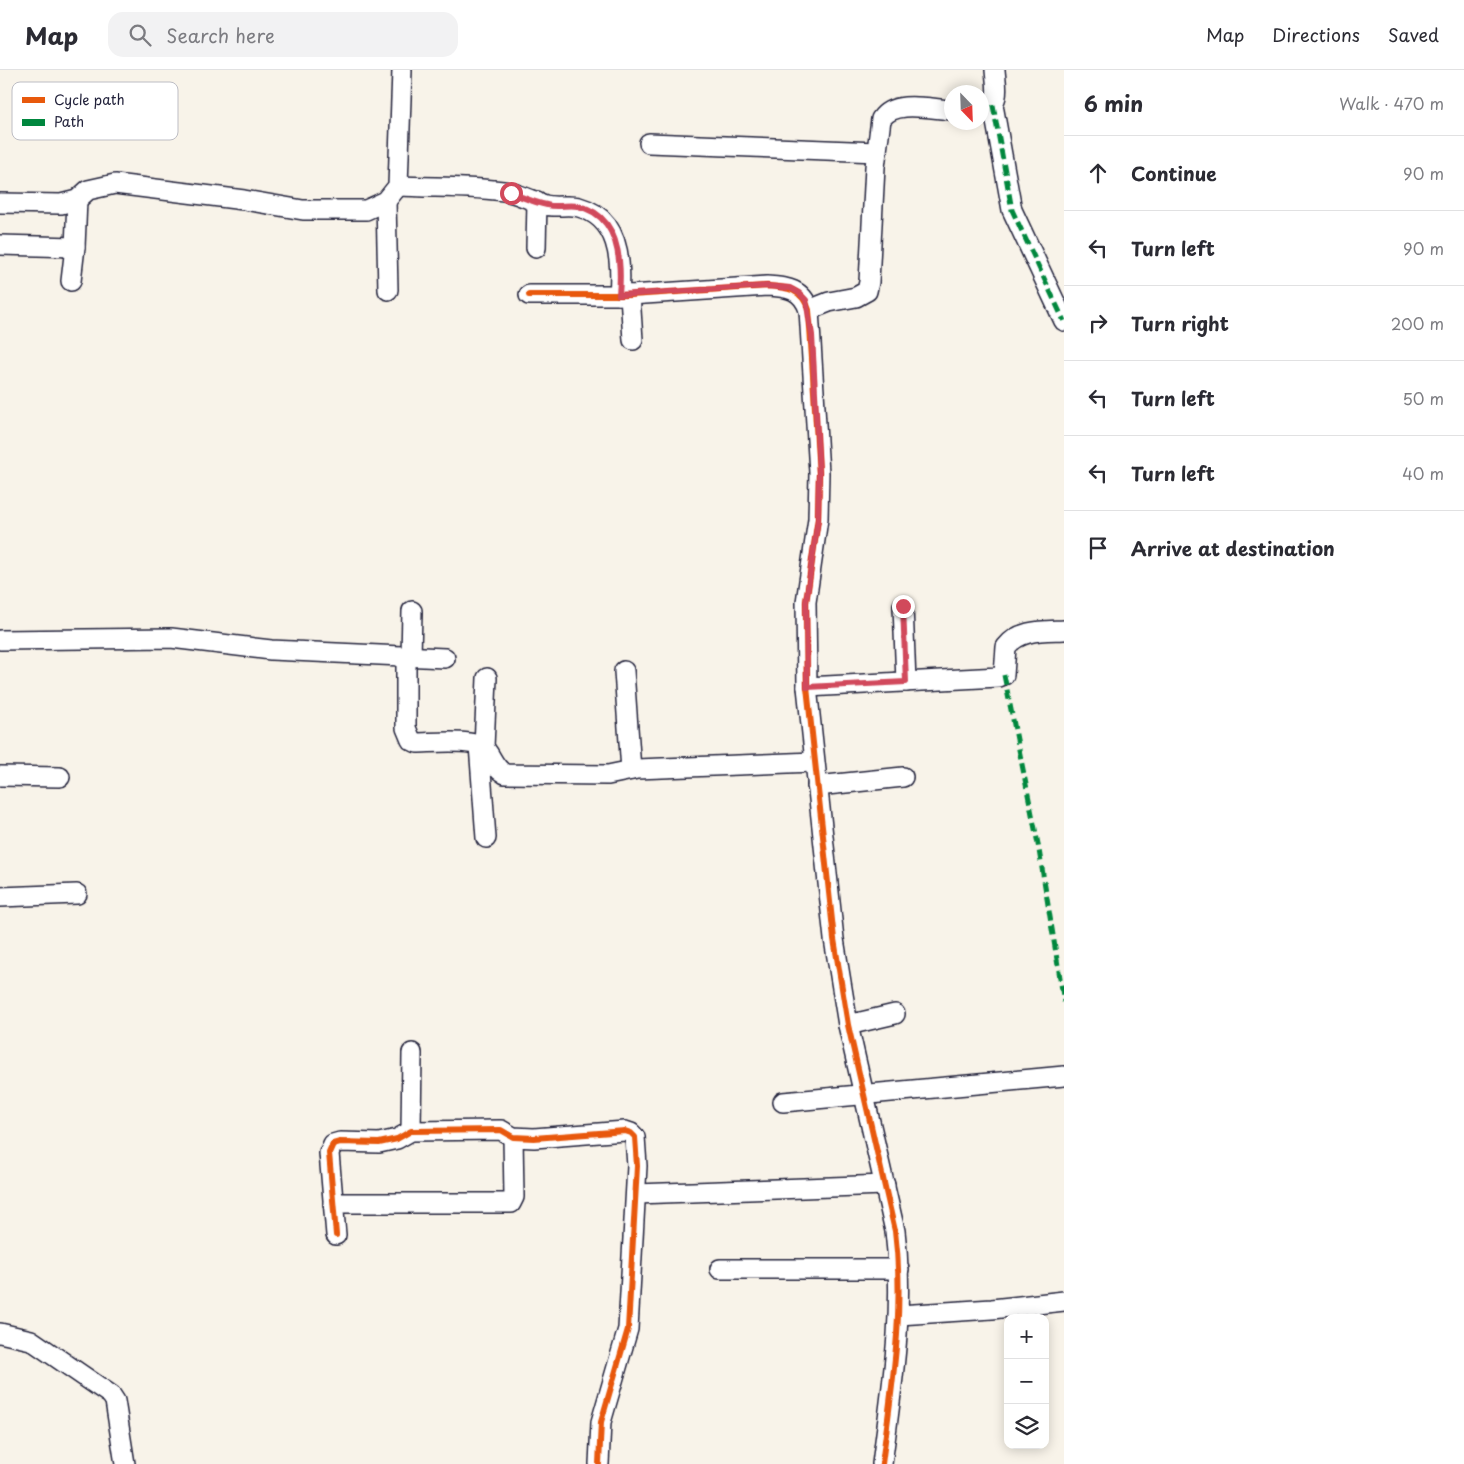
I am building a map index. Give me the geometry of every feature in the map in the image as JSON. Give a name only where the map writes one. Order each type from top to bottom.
[{"type":"street","points":[[0,203],[61,204],[77,200],[88,190],[115,184],[244,200],[303,210],[366,210],[386,201],[398,186],[402,70]]},
{"type":"street","points":[[989,104],[997,93],[995,70]]},
{"type":"street","points":[[809,310],[829,302],[856,297],[867,291],[881,119],[891,109],[900,107],[944,110]]},
{"type":"street","points":[[989,115],[1012,210],[1064,321]]},
{"type":"street","points":[[649,143],[877,152]]},
{"type":"street","points":[[398,186],[496,191],[511,193],[548,206],[577,206],[594,212],[610,228],[619,254],[633,340]]},
{"type":"street","points":[[71,282],[77,200]]},
{"type":"street","points":[[386,201],[388,290]]},
{"type":"street","points":[[536,248],[537,202]]},
{"type":"street","points":[[0,245],[75,247]]},
{"type":"street","points":[[529,295],[625,295],[767,286],[790,288],[806,300],[809,310],[819,473],[818,519],[806,602],[807,687],[814,762],[834,939],[848,1025],[895,1231],[900,1269],[899,1315],[894,1379],[882,1464]]},
{"type":"street","points":[[903,606],[906,682]]},
{"type":"street","points":[[412,611],[408,657],[406,728],[411,740],[417,743],[465,742],[481,746],[494,765],[505,774],[608,775],[631,770],[814,762]]},
{"type":"street","points":[[807,687],[1004,675],[1006,648],[1017,638],[1029,632],[1064,630]]},
{"type":"street","points":[[0,640],[171,638],[271,650],[445,658]]},
{"type":"street","points":[[624,671],[631,770]]},
{"type":"street","points":[[486,838],[481,746],[487,678]]},
{"type":"street","points":[[0,776],[60,777]]},
{"type":"street","points":[[817,786],[902,777]]},
{"type":"street","points":[[0,897],[77,894]]},
{"type":"street","points":[[848,1025],[895,1014]]},
{"type":"street","points":[[411,1131],[412,1053]]},
{"type":"street","points":[[783,1102],[1064,1076]]},
{"type":"street","points":[[336,1235],[329,1153],[333,1144],[340,1142],[379,1143],[398,1139],[411,1131],[501,1130],[513,1137],[548,1138],[625,1131],[631,1133],[635,1137],[636,1194],[628,1329],[601,1422],[599,1464]]},
{"type":"street","points":[[333,1202],[511,1203],[514,1197],[513,1137]]},
{"type":"street","points":[[636,1194],[885,1185]]},
{"type":"street","points":[[720,1269],[900,1269]]},
{"type":"street","points":[[899,1315],[992,1309],[1064,1301]]},
{"type":"street","points":[[0,1333],[31,1340],[110,1395],[114,1401],[125,1464]]},
{"type":"marked path","points":[[993,105],[1012,210],[1064,321]]},
{"type":"marked path","points":[[1004,675],[1038,844],[1064,1002]]},
{"type":"cycle path","points":[[529,295],[630,295],[767,286],[793,290],[798,293],[809,310],[819,473],[818,519],[806,602],[807,687],[834,939],[848,1025],[895,1231],[898,1260],[899,1290],[896,1348],[882,1464]]},
{"type":"cycle path","points":[[336,1235],[329,1153],[333,1144],[340,1142],[379,1143],[397,1139],[411,1131],[501,1130],[513,1137],[534,1138],[625,1131],[631,1133],[635,1137],[637,1166],[628,1329],[601,1422],[599,1464]]},
{"type":"route","points":[[511,193],[548,206],[577,206],[594,212],[610,228],[619,254],[621,274],[619,295],[767,286],[790,288],[806,300],[812,335],[819,473],[818,519],[806,602],[807,687],[906,682],[903,606]]}]
